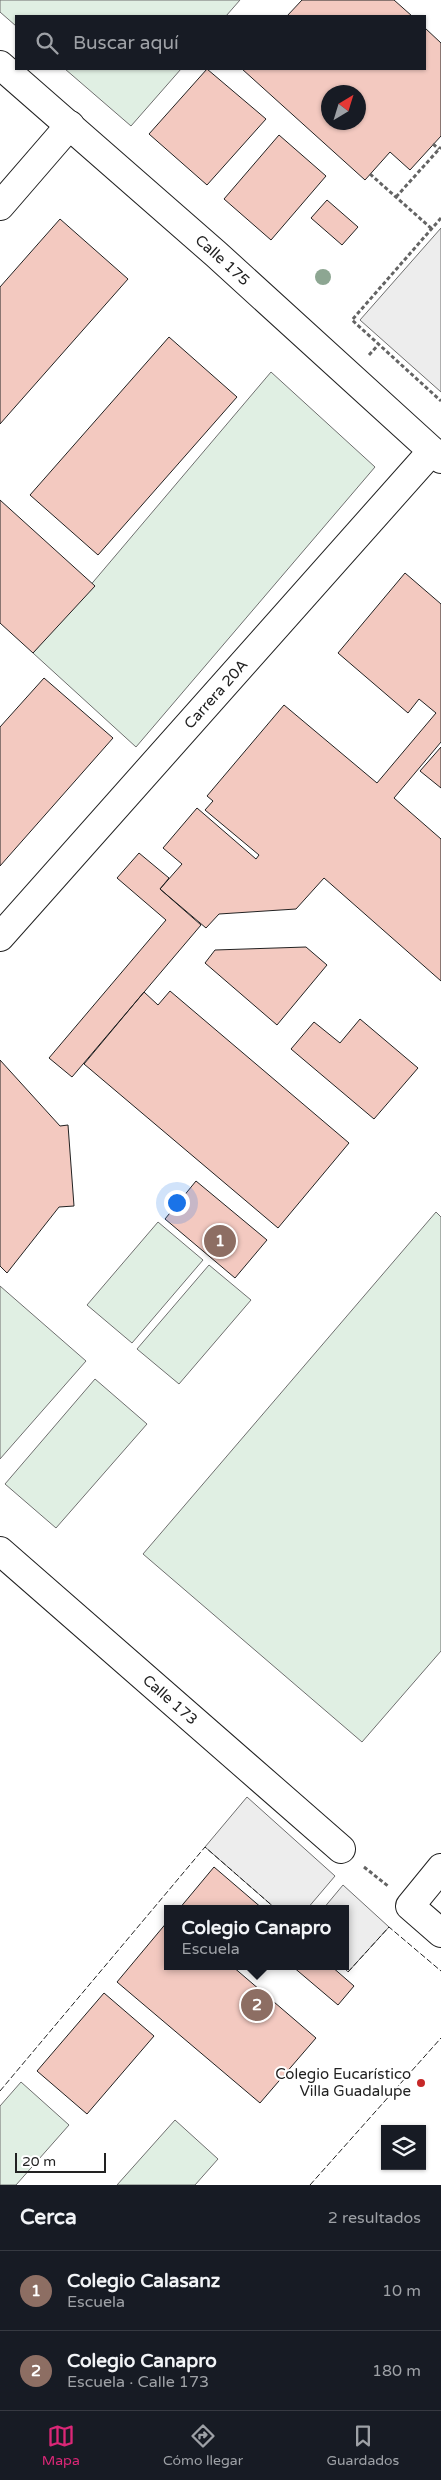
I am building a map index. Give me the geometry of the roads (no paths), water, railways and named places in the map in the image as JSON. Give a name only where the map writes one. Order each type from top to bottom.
[{"type":"street","name":"Calle 175","points":[[0,65],[216,254],[436,455]]},
{"type":"street","points":[[0,206],[70,125]]},
{"type":"street","name":"Carrera 20A","points":[[0,937],[436,455]]},
{"type":"street","name":"Calle 173","points":[[0,1551],[341,1850]]},
{"type":"street","points":[[441,1868],[410,1906],[441,1934]]},
{"type":"place","name":"Colegio Calasanz","points":[[220,1241]]},
{"type":"place","name":"Colegio Canapro","points":[[257,2005]]},
{"type":"place","name":"Colegio Eucarístico Villa Guadalupe","points":[[421,2083]]}]
